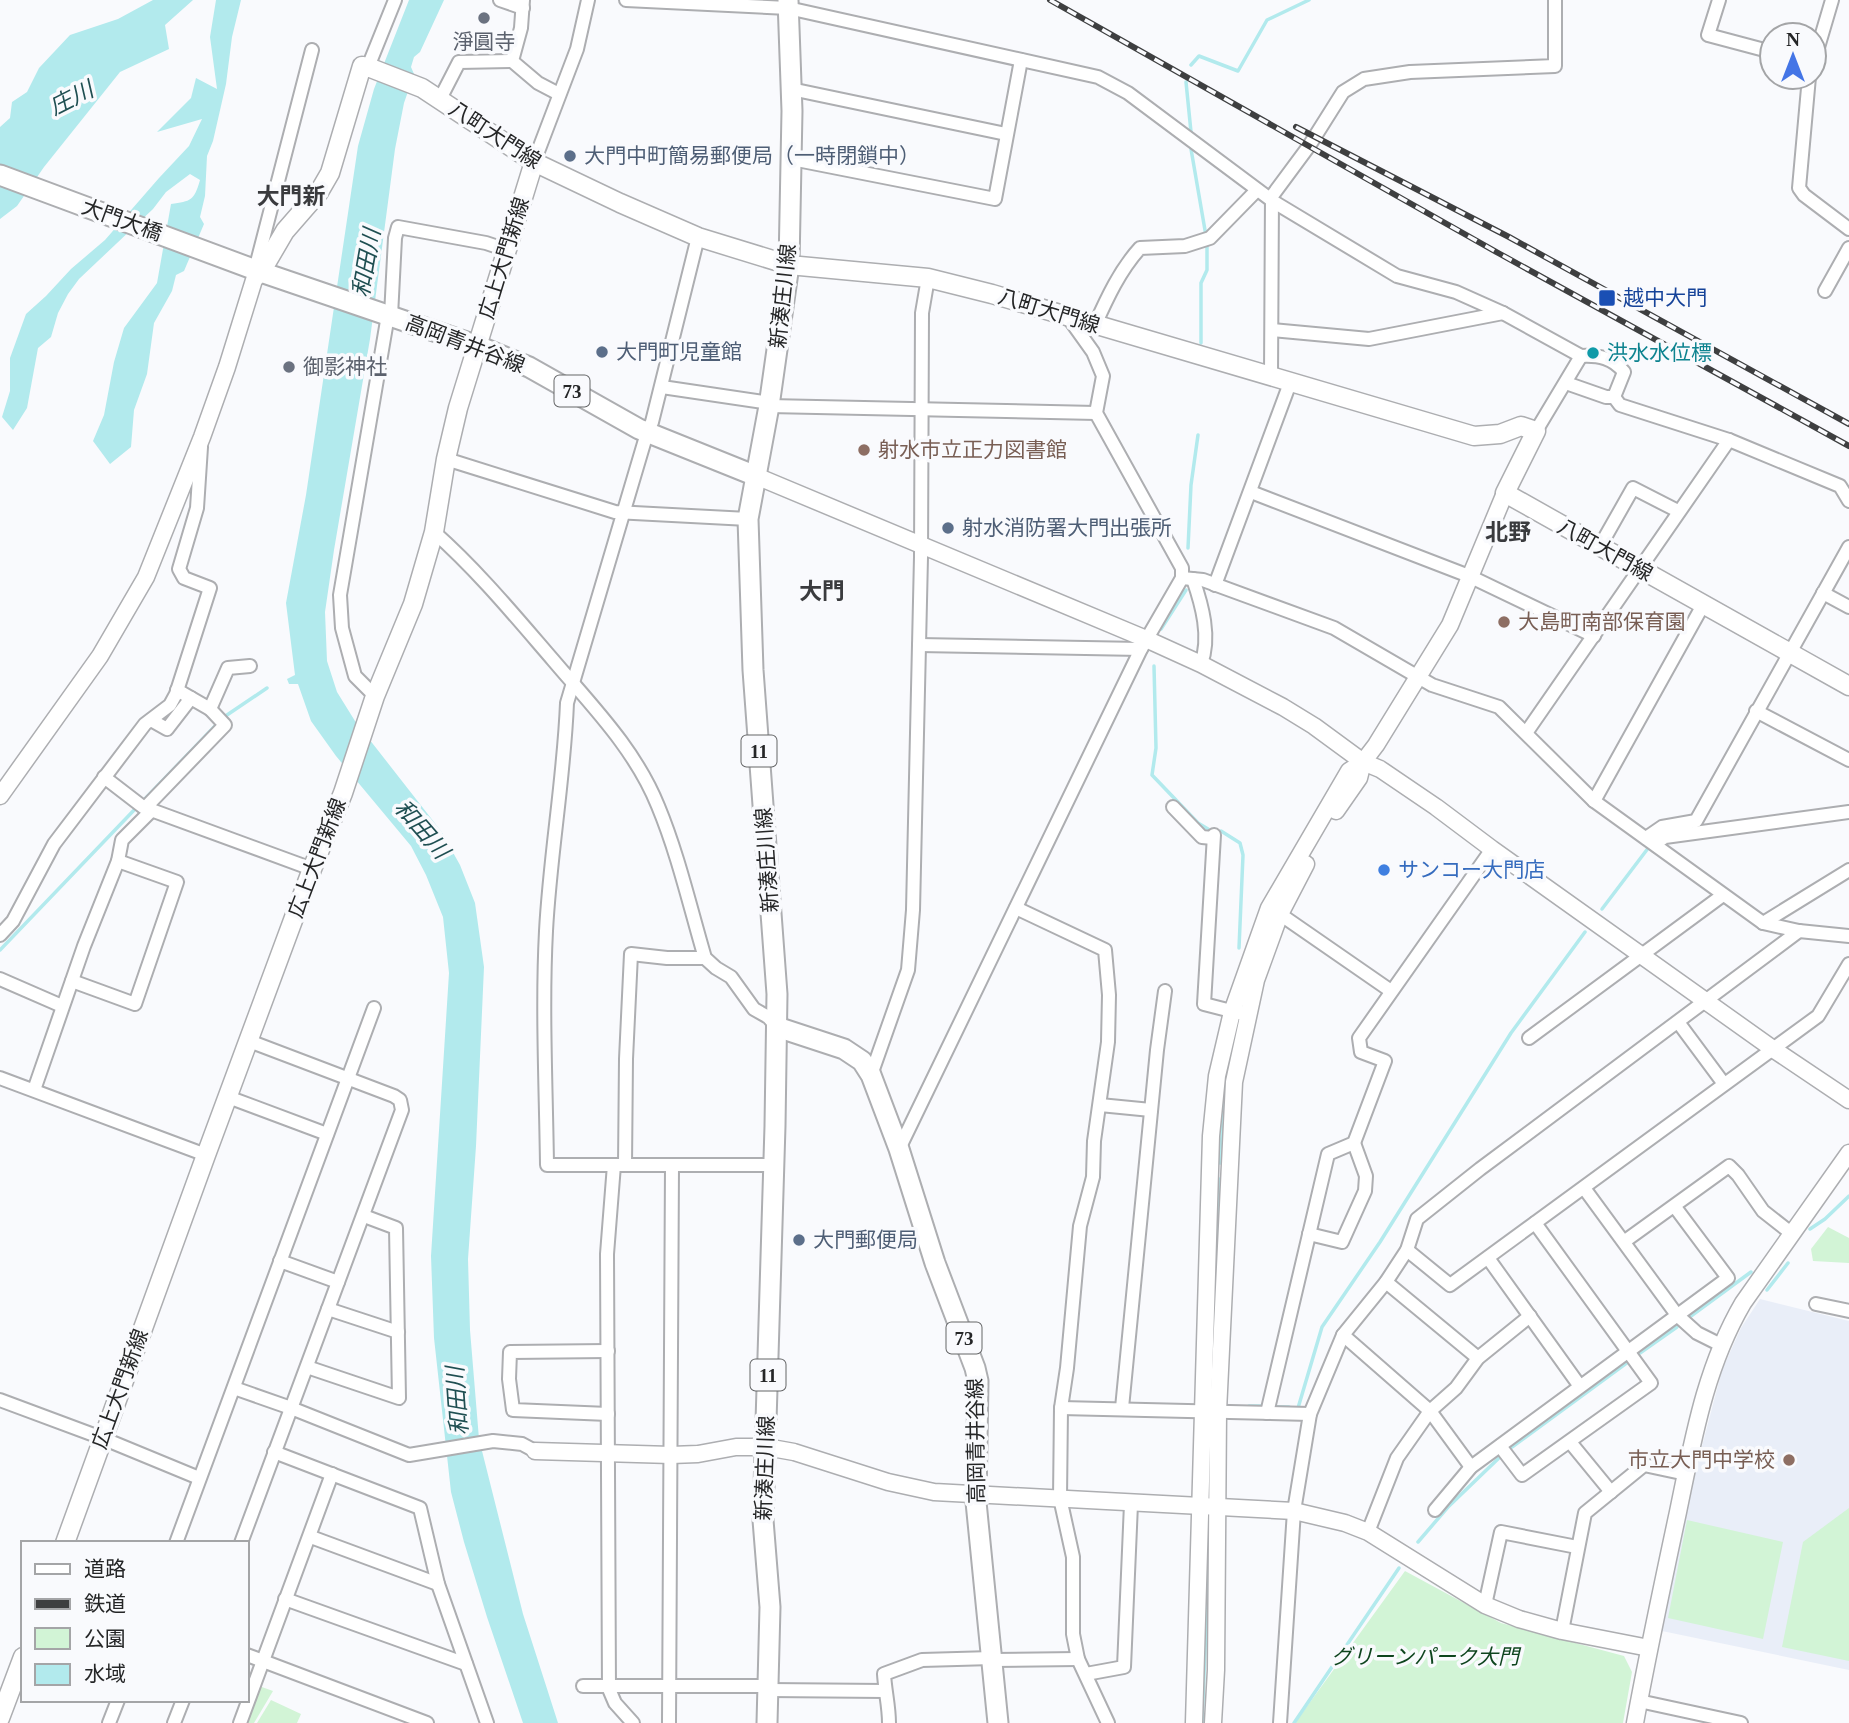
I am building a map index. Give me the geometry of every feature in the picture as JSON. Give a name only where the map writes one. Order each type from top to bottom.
[{"type":"main road","name":"新湊庄川線","points":[[767,1723],[770,1607],[763,1520],[777,1027],[775,960],[753,670],[748,519],[769,404],[789,265],[791,89],[778,4]]},
{"type":"main road","points":[[253,269],[319,192],[330,173],[362,66],[368,67]]},
{"type":"main road","name":"八町大門線","points":[[368,67],[422,88],[534,162],[620,203],[698,236],[789,265],[928,278],[992,294],[1475,436],[1500,434],[1521,426],[1536,432]]},
{"type":"main road","name":"広上大門新線","points":[[66,1541],[205,1155],[413,604],[434,532],[458,408],[534,162]]},
{"type":"main road","name":"大門大橋","points":[[0,175],[253,269]]},
{"type":"main road","name":"高岡青井谷線","points":[[253,269],[478,346],[529,367],[647,433],[755,476]]},
{"type":"main road","points":[[1505,494],[1536,432]]},
{"type":"main road","name":"八町大門線","points":[[1505,494],[1849,686]]},
{"type":"main road","name":"高岡青井谷線","points":[[777,1027],[845,1049],[862,1061],[871,1075],[978,1381],[975,1494],[998,1723]]},
{"type":"main road","points":[[0,1718],[21,1662]]},
{"type":"street","points":[[368,67],[395,0]]},
{"type":"street","points":[[500,0],[523,4],[521,28],[512,61]]},
{"type":"street","points":[[534,162],[578,49],[588,0]]},
{"type":"street","points":[[626,0],[778,4],[1098,77],[1112,84],[1274,202],[1397,276],[1456,292],[1503,313],[1581,356],[1595,355],[1616,362],[1624,372],[1614,397]]},
{"type":"street","points":[[1271,376],[1272,195],[1309,146],[1343,92],[1364,79],[1410,72],[1555,66],[1555,0]]},
{"type":"street","points":[[1718,0],[1708,35],[1758,48]]},
{"type":"street","points":[[1826,21],[1832,0]]},
{"type":"street","points":[[0,796],[100,656],[146,577],[228,367],[254,280],[253,269],[312,50]]},
{"type":"street","points":[[792,159],[995,199],[1020,60]]},
{"type":"street","points":[[440,99],[459,62],[512,61],[538,83],[559,94]]},
{"type":"street","points":[[791,89],[1006,134]]},
{"type":"street","points":[[1808,91],[1799,188],[1804,195],[1849,229]]},
{"type":"street","points":[[1095,325],[1115,284],[1140,248],[1185,246],[1210,239],[1257,190]]},
{"type":"street","points":[[374,702],[355,676],[342,628],[340,595],[388,315],[398,227],[486,243],[507,250]]},
{"type":"street","points":[[698,236],[662,387],[566,703],[545,935],[547,1165],[772,1166]]},
{"type":"street","points":[[1825,291],[1849,247]]},
{"type":"street","points":[[871,1075],[908,970],[913,910],[922,313],[928,278]]},
{"type":"street","points":[[1272,330],[1369,339],[1503,313]]},
{"type":"street","points":[[1068,317],[1093,352],[1103,376],[1096,413],[1203,607],[1205,655],[1201,664]]},
{"type":"street","points":[[1536,432],[1581,356]]},
{"type":"street","points":[[1216,585],[1290,383]]},
{"type":"street","points":[[1566,383],[1605,397],[1614,397]]},
{"type":"street","points":[[662,387],[769,404],[922,411],[1096,413]]},
{"type":"street","points":[[1614,397],[1620,405],[1729,440],[1840,486],[1849,501]]},
{"type":"street","points":[[0,935],[13,921],[54,844],[151,720],[170,705],[177,690],[210,588],[184,578],[179,569],[197,508],[202,437]]},
{"type":"street","points":[[1526,733],[1729,440]]},
{"type":"street","points":[[446,460],[624,513],[748,519]]},
{"type":"street","points":[[755,476],[1143,644],[1201,664],[1314,726],[1363,762],[1380,769],[1436,807],[1640,955],[1849,1100]]},
{"type":"street","points":[[1599,548],[1633,488],[1678,511]]},
{"type":"street","points":[[1251,492],[1469,576],[1594,636]]},
{"type":"street","points":[[1213,1723],[1217,1508],[1211,1412],[1211,1136],[1217,1076],[1239,1014],[1256,980],[1275,911],[1331,817],[1359,778],[1363,762],[1450,625],[1505,494]]},
{"type":"street","points":[[434,532],[460,555],[609,724],[631,755],[657,803],[705,958],[730,977],[754,1009],[768,1017],[777,1027]]},
{"type":"street","points":[[1652,842],[1662,827],[1696,821],[1849,547]]},
{"type":"street","points":[[1188,578],[1216,585],[1335,628],[1432,685],[1499,707],[1594,801],[1763,923],[1799,931],[1849,936]]},
{"type":"street","points":[[899,1149],[1143,644],[1179,587],[1188,578]]},
{"type":"street","points":[[1823,593],[1849,607]]},
{"type":"street","points":[[1594,801],[1703,605]]},
{"type":"street","points":[[919,645],[1143,644]]},
{"type":"street","points":[[210,709],[228,668],[250,666]]},
{"type":"street","points":[[34,1090],[62,1006],[118,861],[122,840],[143,807],[225,725],[210,709],[177,690]]},
{"type":"street","points":[[151,720],[167,729],[191,698]]},
{"type":"street","points":[[1756,711],[1849,760]]},
{"type":"street","points":[[104,777],[143,807],[312,869]]},
{"type":"street","points":[[1173,807],[1202,837],[1214,837],[1205,1004],[1239,1014]]},
{"type":"street","points":[[1652,842],[1665,837],[1849,812]]},
{"type":"street","points":[[1310,1234],[1342,1242],[1365,1191],[1366,1176],[1354,1143],[1385,1061],[1361,1052],[1359,1038],[1492,849]]},
{"type":"street","points":[[72,981],[135,1004],[177,882],[118,861]]},
{"type":"street","points":[[1763,923],[1849,870]]},
{"type":"street","points":[[1529,1038],[1723,895]]},
{"type":"street","points":[[1016,908],[1105,950],[1109,995],[1108,1042],[1094,1141],[1093,1177],[1080,1226],[1061,1408],[1060,1498],[1073,1557],[1073,1634],[1078,1659],[1108,1723]]},
{"type":"street","points":[[1275,911],[1391,991]]},
{"type":"street","points":[[1280,1723],[1294,1511],[1310,1414],[1343,1335],[1386,1282],[1407,1250],[1417,1219],[1480,1168],[1799,931]]},
{"type":"street","points":[[633,1723],[615,1703],[609,1686],[607,1254],[620,1165],[631,954],[705,958]]},
{"type":"street","points":[[1407,1250],[1450,1285],[1818,1016],[1849,964]]},
{"type":"street","points":[[0,979],[62,1006]]},
{"type":"street","points":[[1122,1408],[1165,991]]},
{"type":"street","points":[[177,1541],[374,1008]]},
{"type":"street","points":[[1678,1022],[1724,1084]]},
{"type":"street","points":[[242,1541],[402,1110],[400,1100],[394,1096],[249,1041]]},
{"type":"street","points":[[0,1078],[205,1155]]},
{"type":"street","points":[[228,1097],[327,1134]]},
{"type":"street","points":[[1100,1105],[1151,1110]]},
{"type":"street","points":[[1267,1413],[1328,1154],[1354,1143]]},
{"type":"street","points":[[1635,1723],[1709,1375],[1743,1303],[1849,1153]]},
{"type":"street","points":[[669,1723],[672,1166]]},
{"type":"street","points":[[1625,1241],[1729,1166],[1763,1211],[1791,1233]]},
{"type":"street","points":[[1584,1188],[1677,1315],[1697,1333],[1721,1345]]},
{"type":"street","points":[[1435,1510],[1471,1467],[1728,1278],[1675,1207]]},
{"type":"street","points":[[307,1367],[399,1398],[396,1228],[364,1216]]},
{"type":"street","points":[[1500,1446],[1522,1475],[1651,1382],[1535,1223]]},
{"type":"street","points":[[1488,1258],[1579,1385]]},
{"type":"street","points":[[280,1261],[338,1282]]},
{"type":"street","points":[[1386,1282],[1478,1358]]},
{"type":"street","points":[[1816,1304],[1849,1311]]},
{"type":"street","points":[[328,1309],[398,1332]]},
{"type":"street","points":[[1368,1532],[1397,1458],[1430,1411],[1455,1388],[1478,1358],[1530,1316]]},
{"type":"street","points":[[1343,1335],[1430,1411],[1471,1467]]},
{"type":"street","points":[[608,1352],[510,1352],[509,1379],[513,1410],[608,1414]]},
{"type":"street","points":[[234,1388],[409,1455],[493,1441],[522,1444],[535,1451],[671,1455],[698,1454],[736,1447],[766,1447],[794,1452],[888,1482],[934,1492],[1294,1511],[1346,1523],[1368,1532],[1485,1605],[1520,1619],[1562,1631],[1649,1648]]},
{"type":"street","points":[[0,1401],[102,1438],[199,1478]]},
{"type":"street","points":[[1061,1408],[1310,1414]]},
{"type":"street","points":[[1194,1723],[1200,1507],[1211,1412]]},
{"type":"street","points":[[1570,1442],[1611,1492]]},
{"type":"street","points":[[274,1452],[420,1508],[438,1584],[487,1723]]},
{"type":"street","points":[[1562,1631],[1585,1513],[1644,1465],[1686,1474]]},
{"type":"street","points":[[248,1701],[332,1474]]},
{"type":"street","points":[[1086,1674],[1124,1667],[1131,1504]]},
{"type":"street","points":[[1485,1605],[1501,1532],[1577,1548]]},
{"type":"street","points":[[310,1536],[438,1584]]},
{"type":"street","points":[[285,1599],[466,1664]]},
{"type":"street","points":[[248,1655],[400,1718],[426,1723]]},
{"type":"street","points":[[889,1723],[889,1701],[885,1691],[884,1674],[922,1660],[1078,1659]]},
{"type":"street","points":[[583,1686],[885,1691]]},
{"type":"street","points":[[1639,1701],[1741,1723]]},
{"type":"street","points":[[109,1723],[117,1702]]},
{"type":"street","points":[[174,1723],[182,1702]]},
{"type":"street","points":[[240,1723],[248,1702]]},
{"type":"shaded area","points":[[1760,1299],[1849,1321],[1849,1670],[1662,1631],[1685,1511],[1722,1370],[1741,1328]]},
{"type":"green space","points":[[1828,1227],[1849,1238],[1849,1263],[1813,1261],[1811,1249]]},
{"type":"green space","points":[[1849,1508],[1849,1661],[1782,1647],[1803,1542]]},
{"type":"green space","points":[[1687,1520],[1783,1542],[1763,1639],[1668,1618]]},
{"type":"green space","name":"グリーンパーク大門","points":[[1405,1571],[1501,1623],[1624,1656],[1632,1672],[1623,1723],[1295,1723]]},
{"type":"green space","points":[[259,1686],[273,1691],[254,1723],[246,1723]]},
{"type":"green space","points":[[271,1700],[301,1714],[297,1723],[257,1723]]},
{"type":"water","name":"庄川","points":[[153,0],[193,0],[165,25],[169,49],[120,72],[44,167],[17,206],[0,219],[0,127],[10,118],[12,102],[27,92],[39,68],[70,35],[118,19]]},
{"type":"water","points":[[216,0],[241,0],[232,37],[226,84],[207,156],[205,196],[200,217],[204,224],[184,271],[176,275],[172,291],[154,323],[147,374],[134,410],[131,447],[110,464],[93,441],[104,415],[114,362],[124,328],[157,283],[171,204],[191,199],[200,180],[190,174],[166,192],[153,209],[79,279],[58,313],[51,337],[38,348],[27,408],[13,430],[2,417],[10,391],[10,358],[26,314],[105,240],[189,146],[202,119],[157,132],[191,98],[196,78],[217,89],[210,37]]},
{"type":"water","name":"和田川","points":[[409,0],[444,0],[420,52],[414,57],[411,67],[414,74],[404,103],[395,149],[370,339],[325,612],[327,661],[337,692],[355,721],[441,831],[460,865],[475,903],[484,967],[468,1259],[470,1330],[479,1439],[523,1614],[558,1723],[523,1723],[487,1617],[451,1492],[434,1338],[431,1256],[449,973],[443,917],[411,846],[336,756],[311,721],[298,684],[289,684],[287,679],[295,675],[286,603],[306,495],[358,146],[374,89]]},
{"type":"waterway","points":[[1191,65],[1199,56],[1238,71],[1267,20],[1309,0]]},
{"type":"waterway","points":[[1186,82],[1191,132]]},
{"type":"waterway","points":[[1191,149],[1206,236]]},
{"type":"waterway","points":[[1201,343],[1201,283],[1207,270],[1207,244]]},
{"type":"waterway","points":[[1188,548],[1191,485],[1198,435]]},
{"type":"waterway","points":[[1161,629],[1186,590]]},
{"type":"waterway","points":[[1154,666],[1156,748],[1152,775],[1198,823],[1208,829]]},
{"type":"waterway","points":[[224,717],[267,688]]},
{"type":"waterway","points":[[142,802],[217,724]]},
{"type":"waterway","points":[[0,950],[137,807]]},
{"type":"waterway","points":[[1221,831],[1240,843],[1243,855],[1239,948]]},
{"type":"waterway","points":[[1602,909],[1649,847]]},
{"type":"waterway","points":[[1297,1408],[1322,1327],[1380,1242],[1511,1033],[1585,932]]},
{"type":"waterway","points":[[1220,1163],[1225,1095]]},
{"type":"waterway","points":[[1213,1348],[1220,1179]]},
{"type":"waterway","points":[[1810,1229],[1849,1196]]},
{"type":"waterway","points":[[1767,1290],[1788,1263]]},
{"type":"waterway","points":[[1691,1316],[1751,1272]]},
{"type":"waterway","points":[[1640,1353],[1677,1327]]},
{"type":"waterway","points":[[1512,1447],[1628,1362]]},
{"type":"waterway","points":[[1249,1406],[1261,1406]]},
{"type":"waterway","points":[[1277,1407],[1289,1407]]},
{"type":"waterway","points":[[1418,1542],[1448,1507],[1501,1456]]},
{"type":"waterway","points":[[1202,1723],[1209,1554]]},
{"type":"waterway","points":[[1294,1723],[1399,1568]]},
{"type":"railway","points":[[1050,0],[1500,254],[1849,446]]},
{"type":"railway","points":[[1296,127],[1509,237],[1849,424]]},
{"type":"place","name":"淨圓寺","points":[[484,18]]},
{"type":"place","name":"大門中町簡易郵便局（一時閉鎖中）","points":[[570,156]]},
{"type":"place","name":"越中大門","points":[[1607,298]]},
{"type":"place","name":"大門町児童館","points":[[602,352]]},
{"type":"place","name":"洪水水位標","points":[[1593,353]]},
{"type":"place","name":"御影神社","points":[[289,367]]},
{"type":"place","name":"射水市立正力図書館","points":[[864,450]]},
{"type":"place","name":"射水消防署大門出張所","points":[[948,528]]},
{"type":"place","name":"大島町南部保育園","points":[[1504,622]]},
{"type":"place","name":"サンコー大門店","points":[[1384,870]]},
{"type":"place","name":"大門郵便局","points":[[799,1240]]},
{"type":"place","name":"市立大門中学校","points":[[1789,1460]]},
{"type":"district","name":"大門新","points":[[291,196]]},
{"type":"district","name":"北野","points":[[1508,532]]},
{"type":"district","name":"大門","points":[[822,591]]}]
